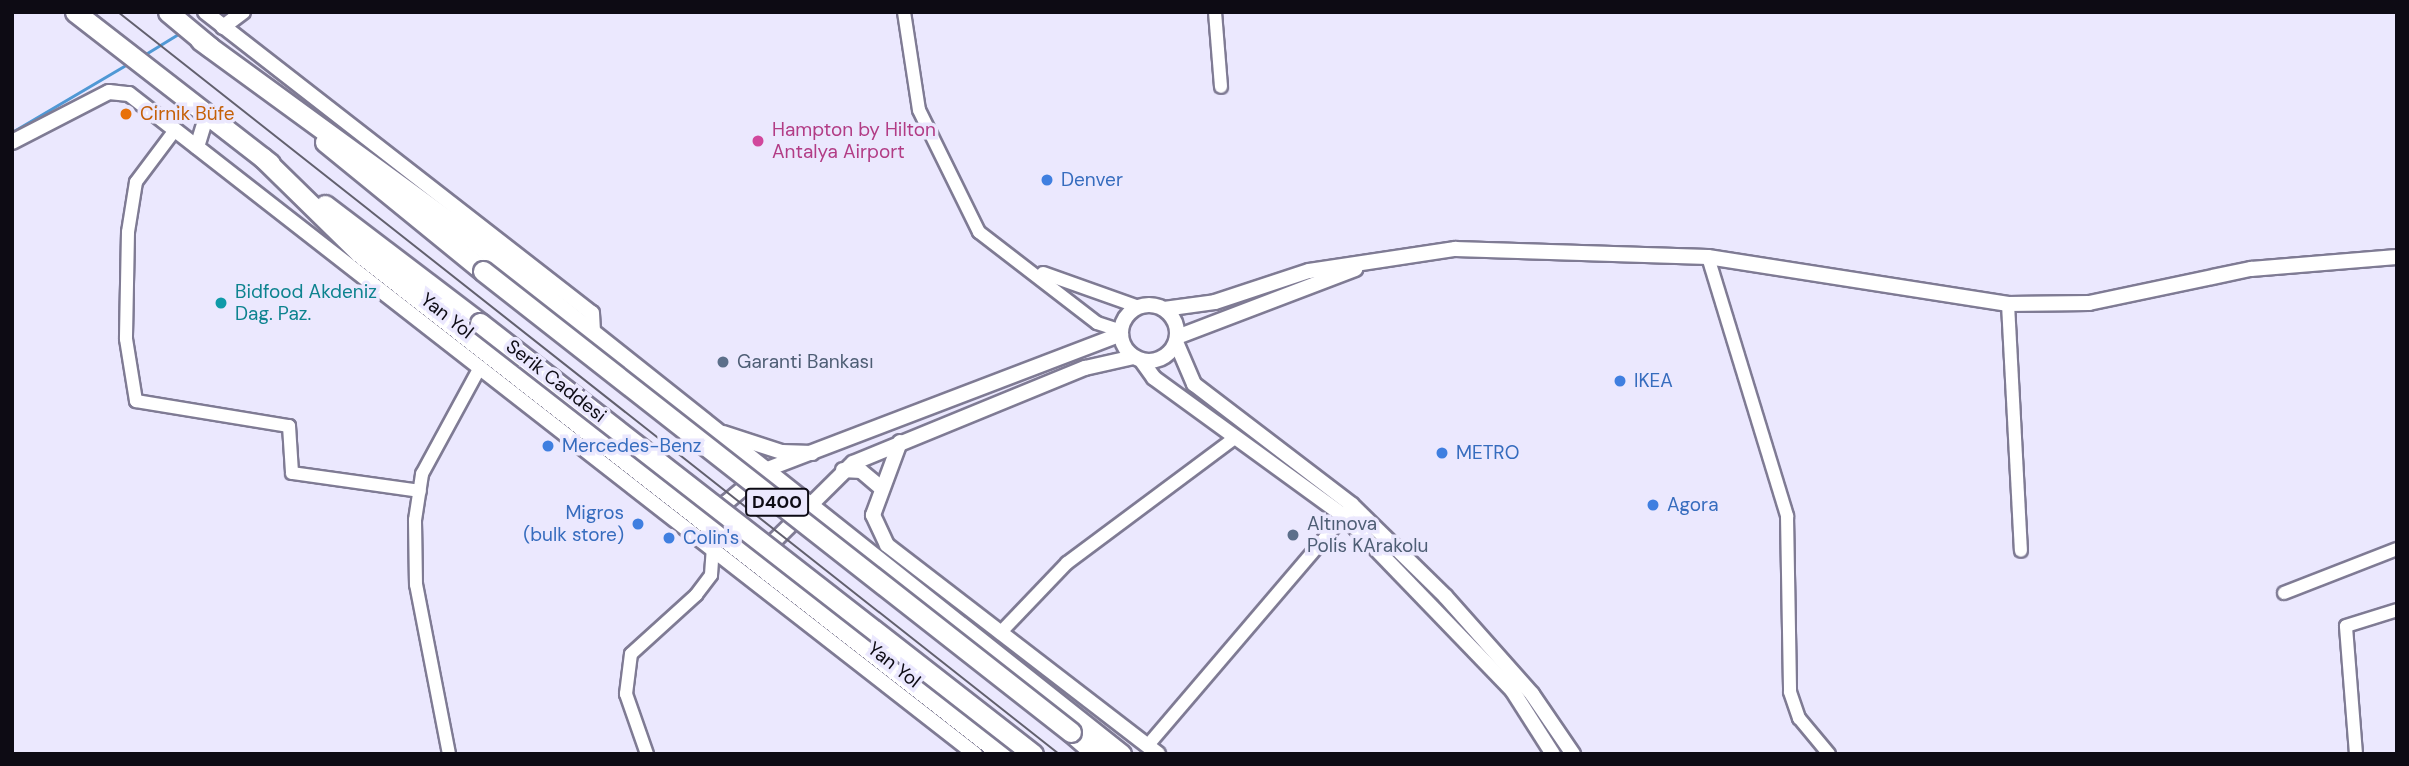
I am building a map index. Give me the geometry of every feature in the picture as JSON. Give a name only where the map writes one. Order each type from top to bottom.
[{"type":"highway","name":"Serik Caddesi","points":[[75,12],[480,323],[1033,754]]},
{"type":"highway","name":"D400","points":[[169,14],[483,271],[1096,754]]},
{"type":"highway","points":[[200,40],[258,66],[594,325],[713,429],[962,622],[1121,754]]},
{"type":"highway","points":[[262,157],[359,251],[757,558],[1003,754]]},
{"type":"street","points":[[205,12],[223,27],[258,66]]},
{"type":"street","points":[[223,27],[243,12]]},
{"type":"street","points":[[904,12],[919,110],[961,202],[979,232],[1036,271],[1097,323],[1121,332],[1154,378],[1235,438],[1348,510],[1512,690],[1553,754]]},
{"type":"street","points":[[1216,12],[1221,87]]},
{"type":"street","name":"Yan Yol","points":[[12,142],[66,110],[120,90],[197,147],[975,754]]},
{"type":"street","points":[[197,147],[207,114]]},
{"type":"street","points":[[175,130],[136,181],[128,232],[126,339],[136,401],[289,426],[292,473],[420,491]]},
{"type":"street","points":[[1036,271],[1139,307],[1164,309],[1214,302],[1308,271],[1455,249],[1708,257],[2008,304],[2090,303],[2251,269],[2397,257]]},
{"type":"street","points":[[1708,257],[1787,516],[1790,692],[1800,718],[1829,754]]},
{"type":"street","points":[[647,754],[626,694],[631,654],[711,575],[757,558],[843,470],[900,442],[1085,368],[1138,359],[1158,360],[1176,340],[1369,263]]},
{"type":"street","points":[[412,293],[422,322]]},
{"type":"street","points":[[2008,304],[2021,551]]},
{"type":"street","points":[[711,575],[715,527],[727,502],[765,470],[820,453],[1121,332],[1139,307]]},
{"type":"street","points":[[1164,309],[1194,384],[1348,510],[1475,628],[1573,754]]},
{"type":"street","points":[[449,754],[416,585],[420,491],[480,367],[520,377]]},
{"type":"street","points":[[713,429],[782,452],[820,453]]},
{"type":"street","points":[[1000,633],[1066,563],[1235,438]]},
{"type":"street","points":[[900,442],[879,486],[873,515],[887,545],[1153,749],[1348,510]]},
{"type":"street","points":[[843,470],[861,471],[879,486]]},
{"type":"street","points":[[2284,593],[2397,549]]},
{"type":"street","points":[[2357,754],[2346,626],[2397,610]]},
{"type":"street","points":[[962,622],[1000,633]]},
{"type":"waterway","points":[[144,55],[180,33]]},
{"type":"waterway","points":[[12,132],[129,63]]},
{"type":"tram line","points":[[118,12],[1059,754]]},
{"type":"place","name":"Cirnik Büfe","points":[[126,114]]},
{"type":"place","name":"Hampton by Hilton Antalya Airport","points":[[758,141]]},
{"type":"place","name":"Denver","points":[[1047,180]]},
{"type":"place","name":"Bidfood Akdeniz Dag. Paz.","points":[[221,303]]},
{"type":"place","name":"Garanti Bankası","points":[[723,362]]},
{"type":"place","name":"IKEA","points":[[1620,381]]},
{"type":"place","name":"Mercedes-Benz","points":[[548,446]]},
{"type":"place","name":"METRO","points":[[1442,453]]},
{"type":"place","name":"Agora","points":[[1653,505]]},
{"type":"place","name":"Migros (bulk store)","points":[[638,524]]},
{"type":"place","name":"Altınova Polis KArakolu","points":[[1293,535]]},
{"type":"place","name":"Colin's","points":[[669,538]]}]
